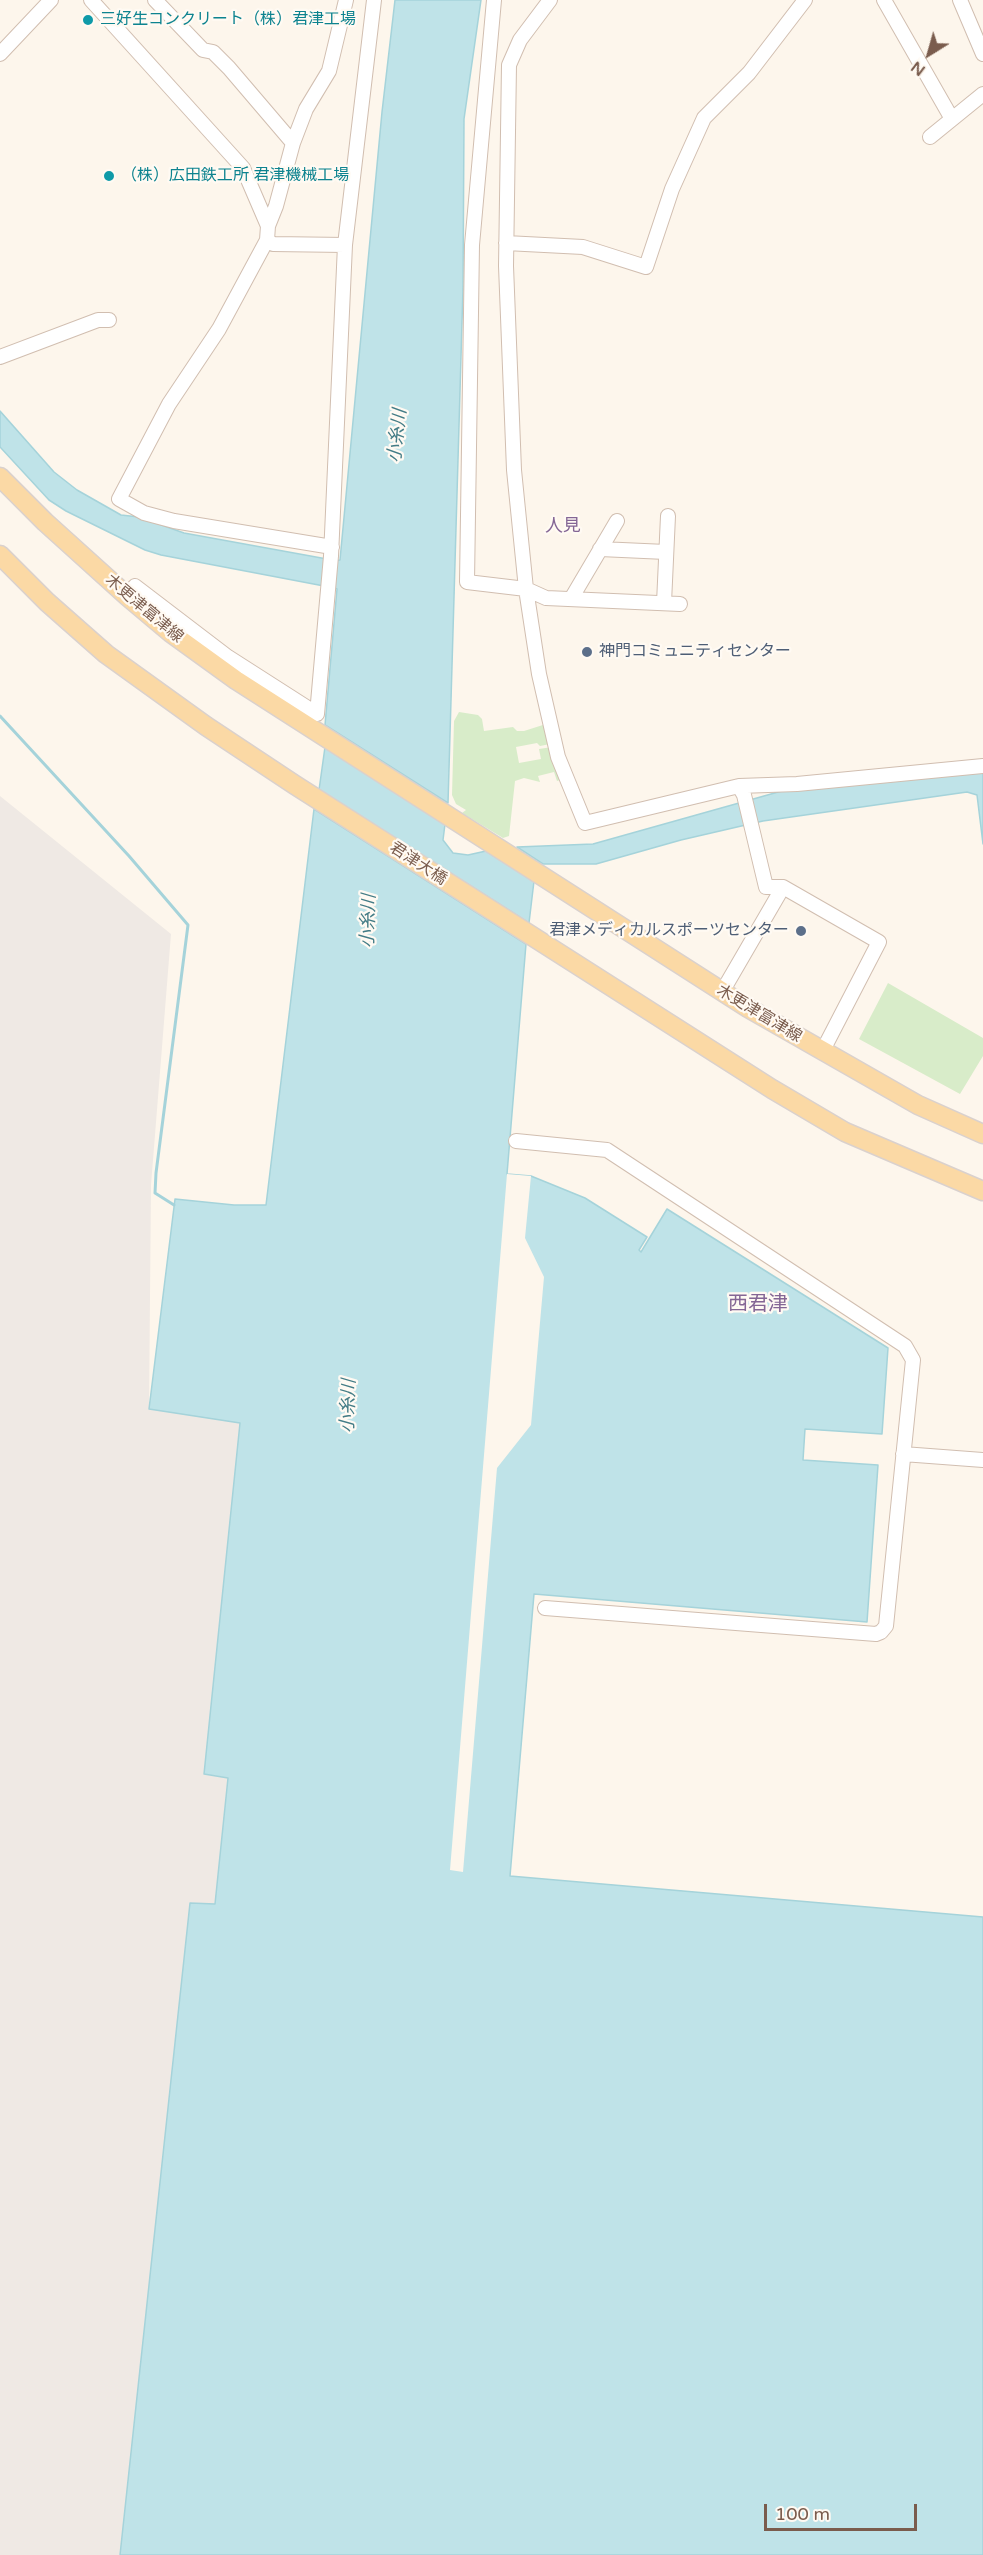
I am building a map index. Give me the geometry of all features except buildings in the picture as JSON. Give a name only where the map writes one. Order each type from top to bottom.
[{"type":"main road","name":"木更津富津線","points":[[0,477],[45,522],[127,596],[196,651],[303,724],[722,992],[822,1052],[918,1105],[983,1134]]},
{"type":"main road","name":"君津大橋","points":[[0,555],[47,603],[106,654],[206,726],[295,785],[772,1089],[845,1132],[983,1191]]},
{"type":"street","points":[[0,54],[51,0]]},
{"type":"street","points":[[91,0],[243,168],[273,244],[345,245]]},
{"type":"street","points":[[154,0],[203,50],[213,52],[229,68],[292,143]]},
{"type":"street","points":[[331,551],[174,521],[144,513],[119,499],[169,404],[219,329],[268,233],[292,143],[306,109],[329,71],[346,0]]},
{"type":"street","points":[[127,596],[135,586],[228,657],[317,714],[331,551],[345,245],[374,0]]},
{"type":"street","points":[[494,0],[472,245],[467,582],[526,589],[546,598],[680,604]]},
{"type":"street","points":[[550,0],[520,40],[509,65],[506,243],[514,470],[526,589],[539,674],[558,757],[585,823],[741,791],[983,766]]},
{"type":"street","points":[[506,243],[583,247],[646,267],[672,189],[704,118],[749,73],[805,0]]},
{"type":"street","points":[[884,0],[952,119]]},
{"type":"street","points":[[960,0],[983,54]]},
{"type":"street","points":[[930,137],[983,94]]},
{"type":"street","points":[[0,357],[98,320],[109,320]]},
{"type":"street","points":[[664,603],[668,516]]},
{"type":"street","points":[[571,599],[616,521]]},
{"type":"street","points":[[600,549],[666,552]]},
{"type":"street","points":[[741,791],[753,829],[766,887],[783,887],[879,942],[822,1052]]},
{"type":"street","points":[[722,992],[783,887]]},
{"type":"street","points":[[516,1142],[607,1150],[905,1346],[913,1360],[886,1626],[881,1632],[876,1634],[545,1608]]},
{"type":"street","points":[[903,1454],[983,1460]]},
{"type":"shaded area","points":[[0,796],[171,934],[151,1185],[149,1408],[240,1423],[204,1774],[228,1778],[215,1905],[190,1903],[120,2555],[0,2555]]},
{"type":"green space","points":[[459,712],[478,715],[482,719],[484,731],[513,727],[517,731],[524,731],[546,724],[550,744],[540,746],[537,743],[516,747],[519,763],[541,759],[539,749],[552,747],[560,780],[557,781],[554,772],[538,776],[540,782],[524,778],[515,781],[509,836],[503,838],[462,813],[466,810],[456,804],[452,795],[454,721]]},
{"type":"green space","points":[[888,983],[983,1038],[983,1056],[960,1094],[859,1039]]},
{"type":"water","name":"小糸川","points":[[395,0],[481,0],[464,119],[463,288],[448,803],[325,725],[337,589],[332,587],[334,561],[340,560],[382,112]]},
{"type":"water","points":[[0,411],[54,472],[77,490],[121,515],[139,517],[184,533],[327,559],[324,586],[161,555],[145,550],[66,511],[49,500],[0,447]]},
{"type":"water","points":[[325,747],[445,824],[443,840],[453,853],[468,855],[486,851],[534,881],[529,923],[319,790]]},
{"type":"water","points":[[983,772],[983,844],[977,795],[967,792],[763,821],[681,840],[596,864],[543,864],[517,847],[593,844],[796,787]]},
{"type":"water","name":"小糸川","points":[[314,809],[526,944],[507,1174],[531,1176],[585,1198],[647,1237],[639,1250],[641,1252],[667,1209],[888,1348],[882,1434],[805,1429],[803,1460],[878,1465],[867,1622],[534,1594],[510,1876],[983,1917],[983,2555],[120,2555],[190,1903],[215,1904],[228,1778],[204,1774],[240,1423],[149,1409],[175,1199],[234,1205],[266,1205]]},
{"type":"pier","points":[[507,1174],[531,1176],[525,1238],[544,1277],[531,1425],[497,1468],[463,1872],[450,1870]]},
{"type":"waterway","points":[[0,716],[129,856],[188,925],[156,1173],[155,1193],[174,1205]]},
{"type":"place","name":"三好生コンクリート（株）君津工場","points":[[88,20]]},
{"type":"place","name":"（株）広田鉄工所 君津機械工場","points":[[109,176]]},
{"type":"place","name":"神門コミュニティセンター","points":[[587,652]]},
{"type":"place","name":"君津メディカルスポーツセンター","points":[[801,931]]},
{"type":"district","name":"人見","points":[[563,526]]},
{"type":"district","name":"西君津","points":[[758,1305]]}]
